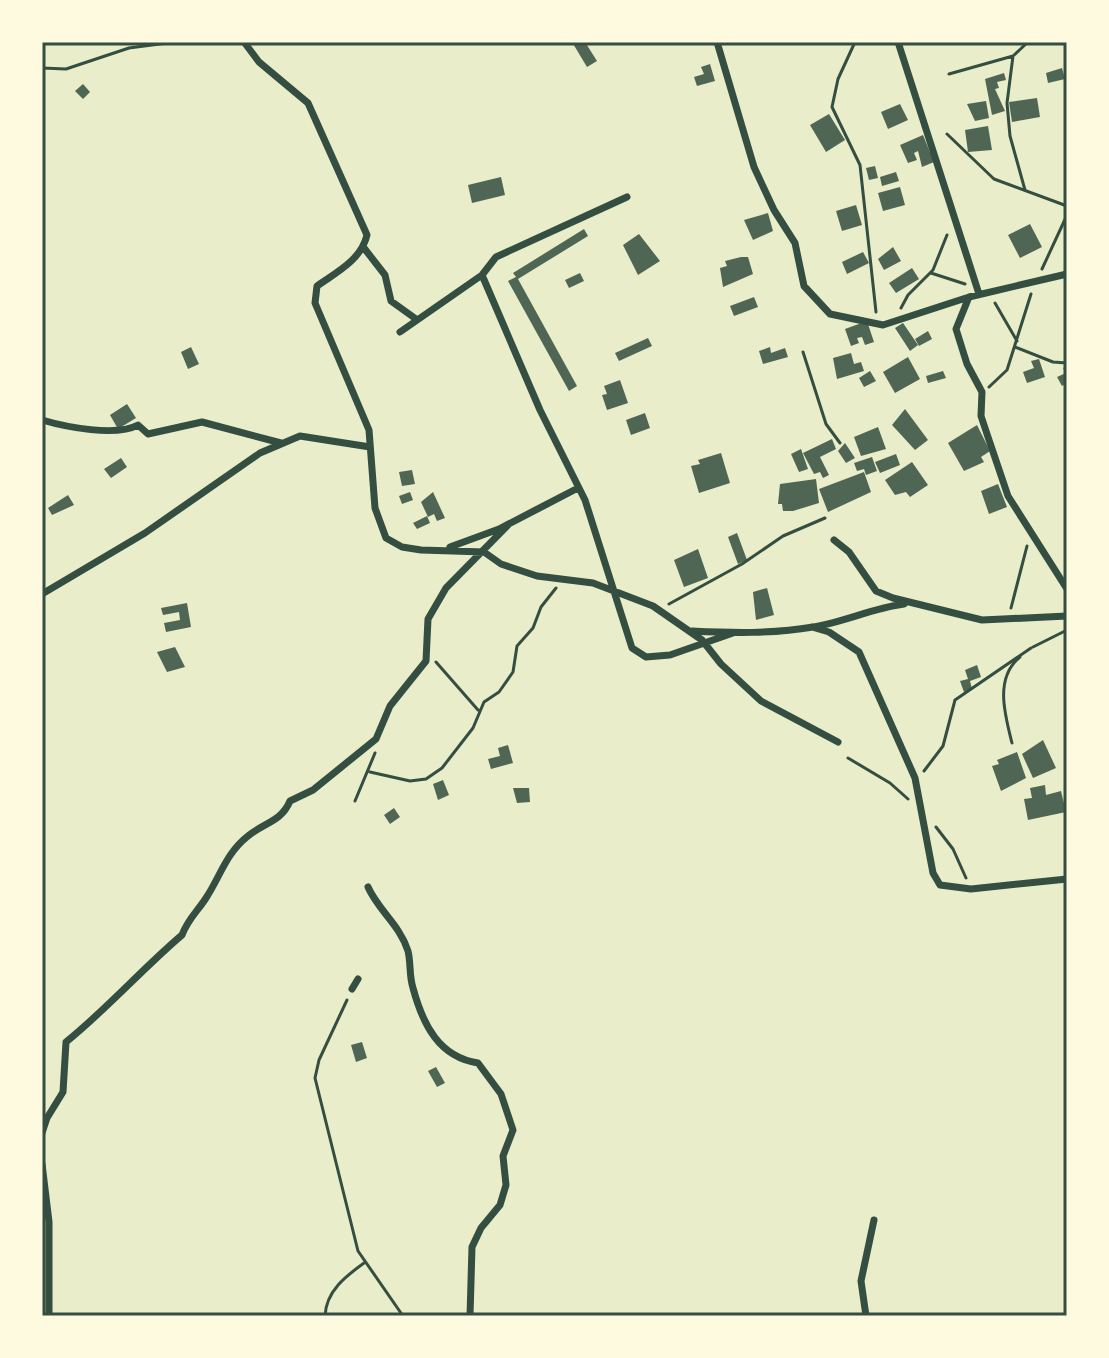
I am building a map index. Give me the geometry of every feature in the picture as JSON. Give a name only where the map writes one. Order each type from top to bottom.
[{"type":"street","points":[[244,42],[259,62],[308,103],[367,235],[364,248],[346,266],[317,286],[315,303],[364,415],[375,508],[386,538],[402,547],[484,552],[501,564],[537,576],[563,578],[615,592],[658,610],[703,642],[732,675],[761,701],[838,742]]},
{"type":"street","points":[[717,42],[754,167],[774,210],[795,243],[804,286],[830,314],[878,324],[896,321],[983,293],[1067,274]]},
{"type":"street","points":[[898,42],[983,293]]},
{"type":"street","points":[[400,332],[482,275],[496,257],[627,197]]},
{"type":"street","points":[[364,248],[385,275],[391,301],[416,319]]},
{"type":"street","points":[[482,275],[578,488],[632,648],[646,657],[670,655],[733,633]]},
{"type":"street","points":[[969,297],[956,329],[963,353],[982,392],[981,416],[988,437],[1008,496],[1067,589]]},
{"type":"street","points":[[42,420],[82,431],[99,428],[125,430],[138,425],[148,434],[202,422],[283,443]]},
{"type":"street","points":[[42,594],[145,533],[260,453],[300,436],[370,447]]},
{"type":"street","points":[[444,549],[508,525],[578,488]]},
{"type":"street","points":[[42,1133],[63,1092],[66,1042],[91,1023],[108,1001],[182,935],[187,921],[207,898],[220,868],[248,836],[284,815],[290,801],[313,790],[376,739],[396,696],[420,672],[428,649],[428,619],[446,588],[508,525]]},
{"type":"street","points":[[834,540],[849,552],[876,591],[911,603],[982,620],[1067,616]]},
{"type":"street","points":[[690,631],[733,633],[812,627],[880,607],[911,603]]},
{"type":"street","points":[[812,627],[829,632],[859,652],[915,778],[933,873],[940,885],[955,890],[1067,879]]},
{"type":"street","points":[[368,887],[392,919],[408,950],[413,988],[438,1046],[457,1060],[478,1063],[501,1094],[513,1130],[503,1156],[506,1185],[500,1205],[481,1228],[472,1247],[470,1316]]},
{"type":"street","points":[[352,989],[358,979]]},
{"type":"street","points":[[42,1164],[49,1222],[49,1316]]},
{"type":"street","points":[[866,1316],[861,1281],[874,1220]]},
{"type":"path","points":[[42,68],[66,69],[129,48],[175,42]]},
{"type":"path","points":[[855,42],[838,79],[832,107],[860,165],[878,324]]},
{"type":"path","points":[[949,74],[1013,56],[1028,42]]},
{"type":"path","points":[[1013,56],[1007,103],[1009,125],[1025,190]]},
{"type":"path","points":[[947,134],[994,179],[1067,206]]},
{"type":"path","points":[[982,392],[1001,378],[1015,347],[1035,281],[1067,215]]},
{"type":"path","points":[[896,321],[908,295],[930,273],[956,217]]},
{"type":"path","points":[[930,273],[969,285]]},
{"type":"path","points":[[983,293],[1017,341]]},
{"type":"path","points":[[1015,347],[1053,362],[1067,363]]},
{"type":"path","points":[[803,352],[826,424],[840,443]]},
{"type":"path","points":[[658,610],[742,564],[797,528],[825,518]]},
{"type":"path","points":[[1009,619],[1013,589],[1027,548],[1025,522]]},
{"type":"path","points":[[370,772],[410,781],[426,779],[442,768],[473,728],[478,710],[499,692],[513,672],[517,646],[533,628],[541,607],[563,578]]},
{"type":"path","points":[[902,794],[943,746],[955,700],[1031,648],[1067,630]]},
{"type":"path","points":[[1012,743],[1004,707],[1005,678],[1013,663],[1031,648]]},
{"type":"path","points":[[428,649],[478,710]]},
{"type":"path","points":[[355,801],[370,772],[376,739]]},
{"type":"path","points":[[352,989],[315,1074],[347,1213],[364,1263],[403,1316]]},
{"type":"path","points":[[325,1316],[329,1298],[337,1286],[364,1263]]},
{"type":"building","points":[[572,42],[585,42],[597,61],[587,67]]},
{"type":"building","points":[[710,64],[715,81],[697,86],[694,77],[704,74],[701,67]]},
{"type":"building","points":[[1062,68],[1065,79],[1048,83],[1046,73]]},
{"type":"building","points":[[1004,73],[1006,80],[997,82],[999,88],[995,89],[1005,111],[992,115],[985,79]]},
{"type":"building","points":[[83,84],[90,92],[83,99],[75,91]]},
{"type":"building","points":[[1037,98],[1040,117],[1012,122],[1009,102]]},
{"type":"building","points":[[986,101],[989,118],[975,121],[967,104]]},
{"type":"building","points":[[900,104],[908,120],[888,129],[881,112]]},
{"type":"building","points":[[829,114],[845,140],[826,152],[810,125]]},
{"type":"building","points":[[988,126],[992,150],[968,152],[965,130]]},
{"type":"building","points":[[923,135],[934,162],[922,167],[918,151],[914,153],[917,160],[908,163],[900,145]]},
{"type":"building","points":[[875,166],[878,178],[869,180],[866,168]]},
{"type":"building","points":[[896,172],[899,181],[882,186],[880,177]]},
{"type":"building","points":[[501,177],[505,195],[472,203],[468,185]]},
{"type":"building","points":[[900,187],[905,205],[883,211],[878,193]]},
{"type":"building","points":[[856,205],[862,225],[842,231],[836,211]]},
{"type":"building","points":[[768,213],[773,231],[753,240],[744,220]]},
{"type":"building","points":[[1030,224],[1042,247],[1020,258],[1008,235]]},
{"type":"building","points":[[584,229],[588,236],[518,279],[577,386],[569,391],[508,281],[516,277],[513,273]]},
{"type":"building","points":[[639,234],[660,261],[638,275],[623,245]]},
{"type":"building","points":[[893,247],[901,261],[884,270],[878,259]]},
{"type":"building","points":[[863,252],[869,263],[847,274],[842,262]]},
{"type":"building","points":[[748,257],[753,274],[723,287],[720,268],[727,266],[725,261]]},
{"type":"building","points":[[912,268],[919,279],[896,293],[889,283]]},
{"type":"building","points":[[580,273],[584,281],[569,288],[565,280]]},
{"type":"building","points":[[754,297],[758,307],[734,316],[730,306]]},
{"type":"building","points":[[867,321],[874,342],[865,345],[862,337],[857,338],[859,343],[851,346],[845,329]]},
{"type":"building","points":[[903,323],[918,345],[910,351],[895,328]]},
{"type":"building","points":[[928,331],[932,339],[919,346],[915,339]]},
{"type":"building","points":[[648,338],[652,346],[619,361],[615,353]]},
{"type":"building","points":[[191,347],[199,364],[188,369],[181,352]]},
{"type":"building","points":[[770,347],[771,353],[785,348],[788,357],[763,364],[759,351]]},
{"type":"building","points":[[851,353],[854,364],[861,362],[864,371],[837,379],[833,358]]},
{"type":"building","points":[[908,357],[920,379],[895,393],[883,372]]},
{"type":"building","points":[[1039,359],[1045,377],[1027,383],[1023,372],[1034,368],[1031,361]]},
{"type":"building","points":[[1067,366],[1067,383],[1062,386],[1057,377],[1066,373],[1063,368]]},
{"type":"building","points":[[870,371],[876,381],[864,387],[859,378]]},
{"type":"building","points":[[943,371],[946,378],[928,383],[926,376]]},
{"type":"building","points":[[620,380],[628,403],[607,410],[602,395],[607,394],[604,386]]},
{"type":"building","points":[[127,404],[136,418],[118,429],[110,415]]},
{"type":"building","points":[[905,409],[928,440],[915,450],[892,425]]},
{"type":"building","points":[[645,413],[650,428],[631,435],[626,420]]},
{"type":"building","points":[[977,425],[990,451],[981,457],[984,462],[964,471],[948,443]]},
{"type":"building","points":[[878,427],[886,449],[861,456],[854,437]]},
{"type":"building","points":[[832,439],[836,449],[820,457],[829,475],[823,478],[820,472],[814,474],[803,453]]},
{"type":"building","points":[[845,443],[855,458],[846,463],[838,451]]},
{"type":"building","points":[[801,449],[808,469],[799,472],[791,454]]},
{"type":"building","points":[[721,453],[730,483],[699,493],[691,466],[700,464],[698,460]]},
{"type":"building","points":[[896,454],[900,465],[880,473],[875,462]]},
{"type":"building","points":[[872,457],[877,471],[866,475],[864,469],[857,471],[854,463]]},
{"type":"building","points":[[121,458],[127,467],[111,478],[104,469]]},
{"type":"building","points":[[912,462],[928,485],[910,497],[906,492],[895,495],[885,480]]},
{"type":"building","points":[[412,470],[415,484],[402,486],[399,472]]},
{"type":"building","points":[[864,472],[871,492],[828,512],[819,489]]},
{"type":"building","points":[[816,479],[819,503],[783,511],[782,504],[778,504],[780,484]]},
{"type":"building","points":[[998,484],[1007,507],[989,514],[981,491]]},
{"type":"building","points":[[410,492],[413,500],[402,504],[399,496]]},
{"type":"building","points":[[433,492],[445,518],[437,521],[434,514],[428,517],[421,502]]},
{"type":"building","points":[[68,495],[74,505],[52,515],[48,508]]},
{"type":"building","points":[[427,516],[430,523],[417,529],[413,523]]},
{"type":"building","points":[[737,533],[747,560],[738,564],[728,537]]},
{"type":"building","points":[[698,549],[708,578],[684,587],[674,560]]},
{"type":"building","points":[[767,588],[774,615],[756,620],[753,592]]},
{"type":"building","points":[[187,603],[191,627],[166,632],[164,623],[180,620],[179,612],[163,615],[161,608]]},
{"type":"building","points":[[175,647],[185,667],[167,672],[157,652]]},
{"type":"building","points":[[977,665],[981,677],[970,681],[972,689],[964,692],[960,681],[968,679],[965,670]]},
{"type":"building","points":[[1043,740],[1056,768],[1033,778],[1022,754]]},
{"type":"building","points":[[508,745],[513,763],[491,769],[488,759],[500,756],[498,748]]},
{"type":"building","points":[[1017,752],[1026,778],[1001,791],[992,766],[999,764],[997,760]]},
{"type":"building","points":[[443,780],[449,795],[438,800],[433,784]]},
{"type":"building","points":[[1045,785],[1046,795],[1061,791],[1066,812],[1028,820],[1024,799],[1032,798],[1030,788]]},
{"type":"building","points":[[513,788],[529,788],[530,802],[517,803]]},
{"type":"building","points":[[394,808],[400,817],[390,824],[384,815]]},
{"type":"building","points":[[362,1042],[367,1058],[356,1062],[351,1045]]},
{"type":"building","points":[[436,1067],[445,1083],[437,1087],[428,1071]]}]
